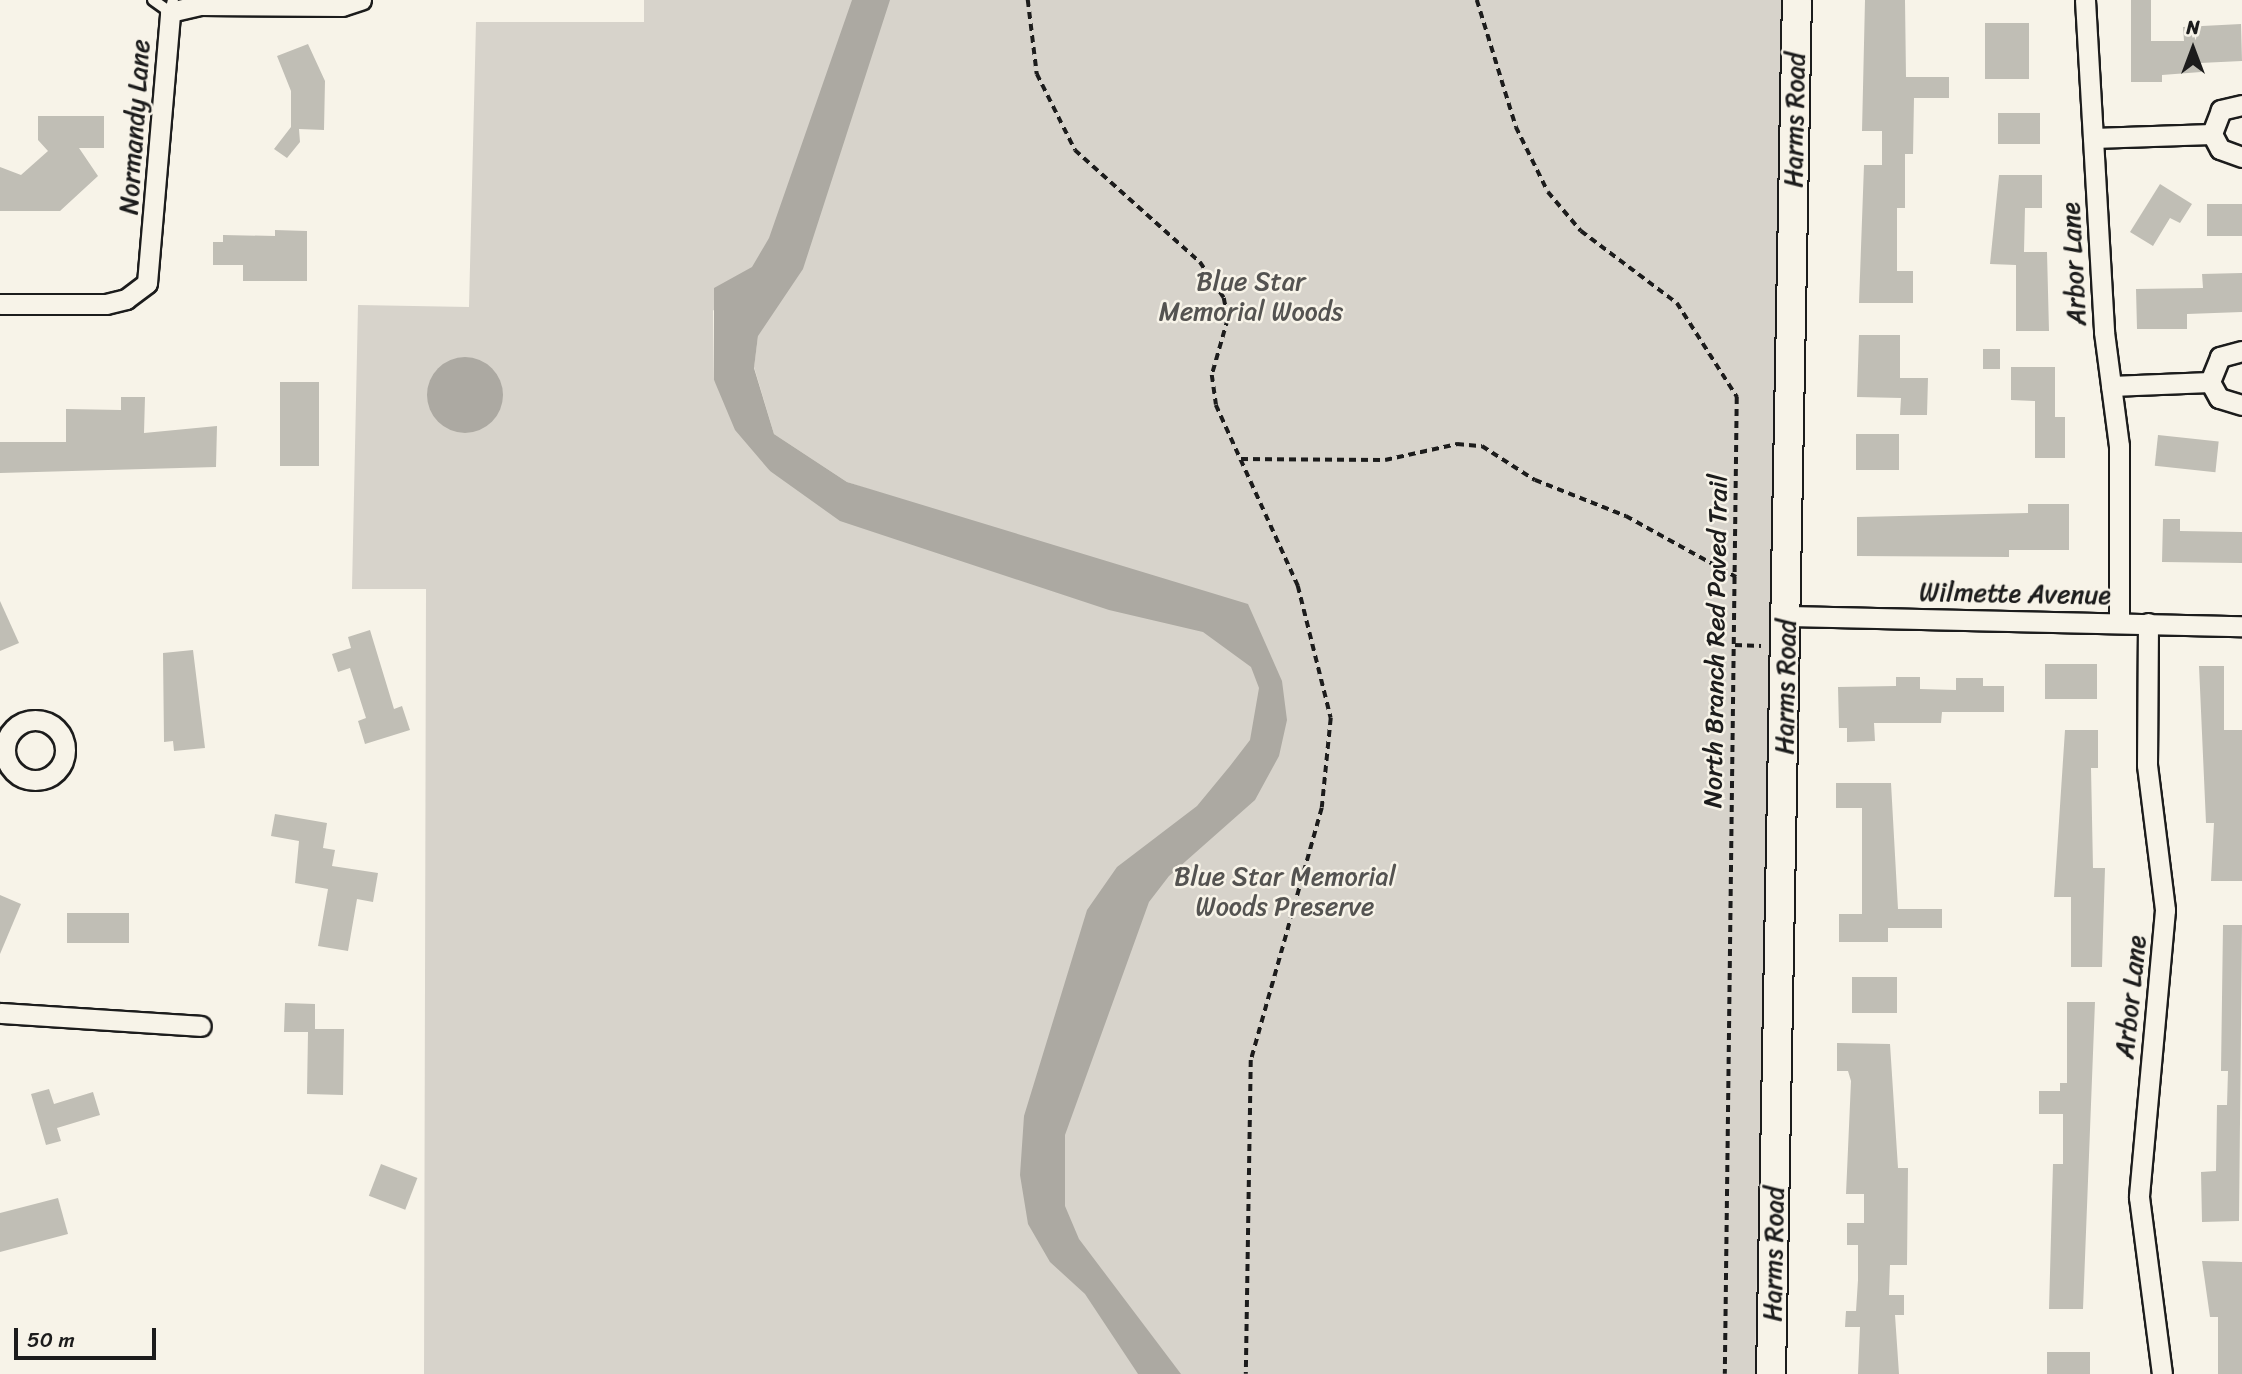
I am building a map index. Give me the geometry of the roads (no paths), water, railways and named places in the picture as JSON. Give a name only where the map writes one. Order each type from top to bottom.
[{"type":"main road","name":"Harms Road","points":[[1772,1374],[1797,0]]},
{"type":"street","name":"Normandy Lane","points":[[0,304],[106,304],[126,299],[147,283],[172,6],[342,6],[361,0]]},
{"type":"street","name":"Arbor Lane","points":[[2085,0],[2110,386],[2122,503],[2119,622]]},
{"type":"street","points":[[2242,105],[2221,110],[2212,134],[2220,149],[2242,156]]},
{"type":"street","points":[[2093,138],[2212,134]]},
{"type":"street","points":[[2242,351],[2220,357],[2210,382],[2218,397],[2242,405]]},
{"type":"street","points":[[2110,386],[2210,382]]},
{"type":"street","name":"Wilmette Avenue","points":[[1787,617],[2242,626]]},
{"type":"street","name":"Arbor Lane","points":[[2148,623],[2147,765],[2164,878],[2165,937],[2139,1198],[2162,1374]]},
{"type":"street","points":[[0,1013],[201,1026]]},
{"type":"lane","points":[[153,0],[172,6]]},
{"type":"park label","name":"Blue Star Memorial Woods","points":[[1251,297]]},
{"type":"park label","name":"Blue Star Memorial Woods Preserve","points":[[1285,892]]}]
